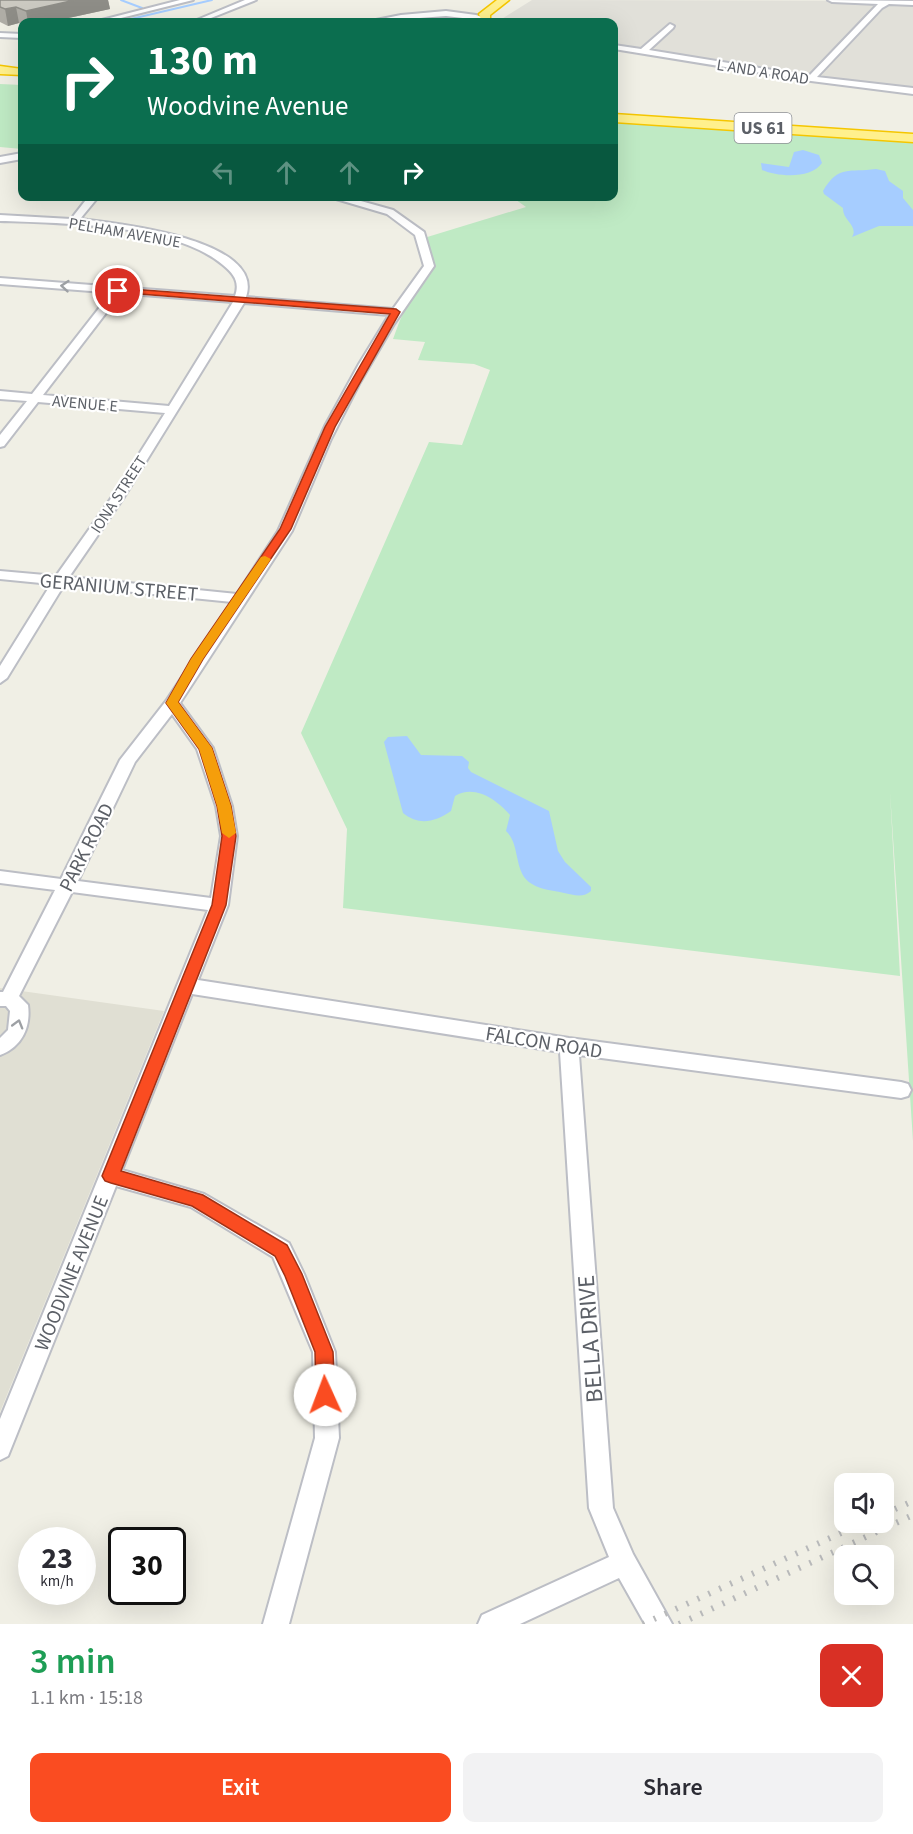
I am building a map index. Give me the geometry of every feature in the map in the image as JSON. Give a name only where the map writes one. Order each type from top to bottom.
[{"type":"highway","points":[[466,14],[489,18],[504,0]]},
{"type":"highway","points":[[0,70],[18,72]]},
{"type":"highway","points":[[0,77],[18,79]]},
{"type":"highway","name":"US 61","points":[[618,111],[913,138]]},
{"type":"highway","name":"US 61","points":[[618,118],[913,130]]},
{"type":"street","points":[[115,18],[189,0]]},
{"type":"street","points":[[206,18],[252,0]]},
{"type":"street","points":[[832,0],[913,3]]},
{"type":"street","points":[[811,79],[879,6],[886,3]]},
{"type":"street","points":[[397,18],[437,12],[466,14]]},
{"type":"street","points":[[643,52],[670,26]]},
{"type":"street","points":[[0,34],[18,36]]},
{"type":"street","name":"L AND A ROAD","points":[[618,48],[811,79],[913,91]]},
{"type":"street","points":[[0,160],[18,157]]},
{"type":"street","points":[[73,222],[91,201]]},
{"type":"street","points":[[172,703],[197,659],[286,529],[330,427],[392,317],[429,266],[420,234],[390,212],[349,201]]},
{"type":"street","name":"PELHAM AVENUE","points":[[0,219],[73,222],[148,233],[204,248],[240,274],[243,290],[238,305]]},
{"type":"street","points":[[0,281],[238,305],[392,317]]},
{"type":"street","points":[[0,291],[111,300],[238,305]]},
{"type":"street","points":[[0,442],[111,300]]},
{"type":"street","name":"IONA STREET","points":[[0,678],[59,582],[118,496],[238,305]]},
{"type":"street","name":"AVENUE E","points":[[0,395],[171,410]]},
{"type":"street","name":"GERANIUM STREET","points":[[0,575],[239,598]]},
{"type":"street","name":"PARK ROAD","points":[[0,1047],[9,1043],[20,1024],[19,1005],[5,999],[67,885],[128,760],[172,703]]},
{"type":"street","name":"WOODVINE AVENUE","points":[[0,1448],[219,905],[229,836],[224,806],[205,748],[172,703]]},
{"type":"street","points":[[0,877],[219,905]]},
{"type":"street","name":"FALCON ROAD","points":[[188,986],[570,1046],[902,1090]]},
{"type":"street","name":"BELLA DRIVE","points":[[570,1046],[601,1508],[624,1563],[657,1621]]},
{"type":"street","points":[[111,1176],[197,1200],[281,1250],[324,1352],[327,1438],[276,1624]]},
{"type":"street","points":[[491,1624],[624,1563]]},
{"type":"shaded area","points":[[532,0],[913,1],[913,93],[826,83],[618,50],[618,18],[503,18]]},
{"type":"shaded area","points":[[0,988],[164,1011],[0,1412]]},
{"type":"green space","points":[[0,84],[18,85],[18,149],[0,147]]},
{"type":"green space","points":[[618,123],[913,142],[913,1141],[890,792],[900,976],[343,908],[347,829],[301,733],[429,442],[462,445],[490,370],[474,364],[418,360],[425,342],[393,339],[404,312],[432,270],[430,251],[424,238],[526,207],[518,201],[618,201]]},
{"type":"water","points":[[803,150],[819,155],[822,163],[817,168],[803,174],[786,175],[762,170],[761,163],[789,167],[794,152]]},
{"type":"water","points":[[876,169],[885,171],[889,181],[903,191],[903,198],[913,210],[913,226],[879,226],[852,237],[854,233],[852,226],[843,208],[823,191],[829,182],[840,173]]},
{"type":"water","points":[[407,736],[421,755],[462,756],[469,762],[468,768],[471,772],[549,811],[558,851],[565,862],[591,887],[591,891],[582,895],[571,895],[539,888],[526,879],[519,867],[514,844],[506,831],[510,815],[485,795],[470,792],[455,796],[451,811],[433,820],[415,820],[403,813],[384,742],[388,737]]},
{"type":"building","points":[[0,0],[75,0],[26,11],[16,7],[5,9],[0,7]]},
{"type":"waterway","points":[[121,0],[142,8]]},
{"type":"waterway","points":[[135,18],[212,0]]},
{"type":"railway","points":[[894,1510],[913,1501]]},
{"type":"railway","points":[[679,1624],[913,1515]]},
{"type":"railway","points":[[643,1624],[841,1533]]},
{"type":"slow traffic","points":[[229,833],[224,806],[205,748],[172,703],[197,659],[265,559]]},
{"type":"route","points":[[118,291],[396,312],[370,353],[330,427],[286,529],[197,659],[172,703],[205,748],[224,806],[229,836],[227,861],[219,905],[111,1176],[197,1200],[281,1250],[324,1352],[325,1395]]}]
